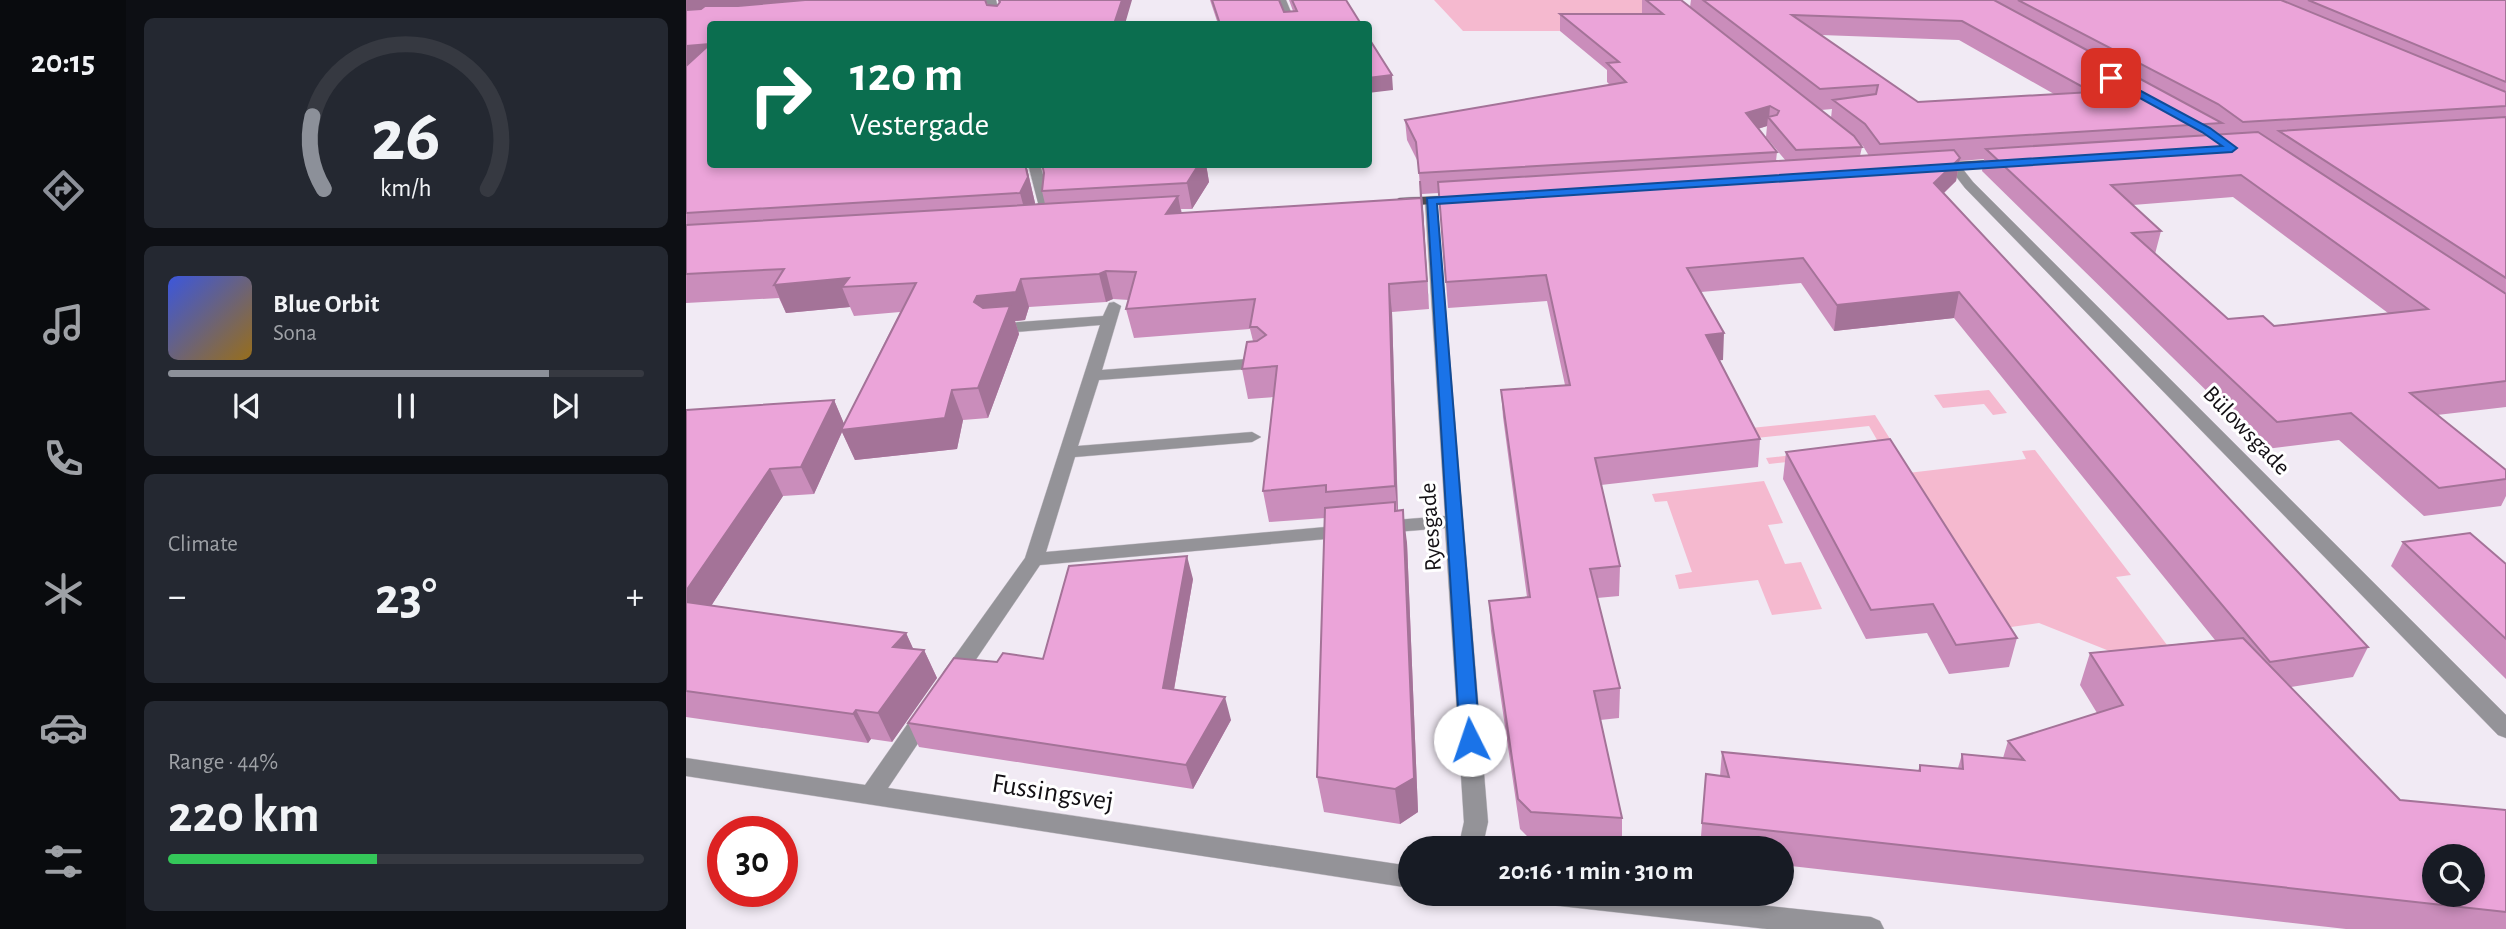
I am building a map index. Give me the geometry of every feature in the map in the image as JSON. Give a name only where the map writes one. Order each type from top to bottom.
[{"type":"main road","points":[[1927,167],[2024,162]]},
{"type":"main road","points":[[1390,203],[1472,198]]},
{"type":"street","points":[[945,4],[991,0],[997,21]]},
{"type":"street","points":[[1280,0],[1290,21]]},
{"type":"street","name":"Bülowsgade","points":[[1954,166],[1969,185],[2506,729]]},
{"type":"street","points":[[1035,168],[1044,203],[1035,224]]},
{"type":"street","name":"Ryesgade","points":[[1431,201],[1476,822],[1472,836]]},
{"type":"street","points":[[871,795],[1034,559],[1111,313],[993,329]]},
{"type":"street","points":[[1091,376],[1261,363]]},
{"type":"street","points":[[1067,452],[1252,437]]},
{"type":"street","points":[[1034,559],[1454,521]]},
{"type":"street","name":"Fussingsvej","points":[[686,767],[1398,875]]},
{"type":"street","points":[[1661,906],[1871,929]]},
{"type":"shaded area","points":[[1434,0],[1645,0],[1659,12],[1637,14],[1654,31],[1463,31]]},
{"type":"shaded area","points":[[1989,390],[2007,413],[1993,415],[1984,404],[1943,408],[1934,395]]},
{"type":"shaded area","points":[[1875,415],[1897,450],[1769,464],[1766,458],[1880,445],[1869,426],[1756,438],[1751,428]]},
{"type":"shaded area","points":[[2035,450],[2131,575],[2116,577],[2167,645],[2130,650],[2137,662],[2039,623],[1997,629],[1908,473],[2026,459],[2022,451]]},
{"type":"shaded area","points":[[1764,481],[1783,523],[1768,525],[1785,564],[1801,562],[1822,609],[1772,615],[1758,580],[1679,589],[1675,575],[1692,572],[1667,501],[1655,502],[1652,494]]},
{"type":"building","points":[[805,0],[985,0],[987,5],[997,6],[999,0],[1122,0],[1115,21],[707,21],[707,44],[686,46],[686,10],[701,9],[705,6]]},
{"type":"building","points":[[1212,0],[1279,0],[1284,12],[1297,11],[1292,0],[1346,0],[1359,21],[1219,21]]},
{"type":"building","points":[[1646,0],[1681,0],[1854,136],[1862,147],[1796,150],[1768,117],[1777,115],[1779,111],[1770,106],[1746,113],[1777,152],[1419,173],[1416,142],[1405,120],[1626,82],[1607,63],[1619,62],[1560,14],[1663,14]]},
{"type":"building","points":[[1703,0],[1994,0],[2222,123],[1880,144],[1865,124],[1833,100],[1876,94],[1878,85],[1820,89]],"holes":[[[1792,15],[1962,21],[2092,92],[1918,102]]]},
{"type":"building","points":[[2018,0],[2281,0],[2506,92],[2506,106],[2243,122],[2218,104]]},
{"type":"building","points":[[2308,0],[2506,0],[2506,82]]},
{"type":"building","points":[[1372,43],[1392,75],[1372,78]]},
{"type":"building","points":[[707,47],[707,168],[1026,168],[1028,177],[1020,193],[686,213],[686,66]]},
{"type":"building","points":[[2506,117],[2506,278],[2279,131]]},
{"type":"building","points":[[2258,132],[2506,294],[2506,381],[2410,393],[2506,470],[2506,479],[2439,488],[2351,413],[2277,422],[1986,149]],"holes":[[[2241,175],[2428,309],[2274,326],[2263,316],[2228,319],[2132,233],[2161,231],[2111,185]]]},
{"type":"building","points":[[1954,150],[1960,158],[1934,183],[2368,647],[2270,662],[1959,292],[1837,305],[1803,258],[1687,268],[1724,333],[1706,335],[1760,439],[1595,458],[1620,566],[1590,569],[1620,688],[1594,691],[1622,818],[1531,812],[1518,799],[1489,601],[1530,597],[1501,390],[1570,385],[1546,275],[1446,282],[1438,182]]},
{"type":"building","points":[[1043,168],[1196,168],[1187,183],[1042,191]]},
{"type":"building","points":[[1420,181],[1427,281],[1389,284],[1395,486],[1326,492],[1326,485],[1263,491],[1277,366],[1242,369],[1247,342],[1257,341],[1266,335],[1257,327],[1250,327],[1255,299],[1126,309],[1136,272],[1106,271],[1099,274],[1021,279],[1016,292],[977,296],[974,302],[983,308],[1010,306],[978,388],[952,390],[945,418],[841,430],[916,283],[842,287],[849,278],[774,285],[784,269],[686,274],[686,225],[1178,196],[1166,214],[1421,198]]},
{"type":"building","points":[[834,400],[801,467],[770,469],[686,591],[686,410]]},
{"type":"building","points":[[1890,439],[2017,638],[1956,645],[1933,604],[1871,610],[1786,452]]},
{"type":"building","points":[[1395,502],[1395,511],[1403,510],[1414,778],[1395,789],[1317,777],[1325,508]]},
{"type":"building","points":[[2470,533],[2506,564],[2506,639],[2403,542]]},
{"type":"building","points":[[1187,556],[1163,688],[1225,697],[1186,765],[908,723],[954,658],[997,662],[1003,653],[1043,659],[1069,566]]},
{"type":"building","points":[[686,602],[906,633],[893,647],[924,650],[878,713],[856,710],[853,714],[686,691]]},
{"type":"building","points":[[2243,638],[2400,800],[2506,810],[2506,912],[2461,907],[2485,907],[2485,844],[2422,844],[2422,903],[1702,823],[1706,774],[1729,777],[1722,752],[1920,771],[1920,765],[1963,769],[1962,754],[2024,760],[2008,741],[2123,705],[2090,653]]},
{"type":"route","points":[[1470,740],[1431,201],[2232,148],[2206,130],[2111,78]]}]
